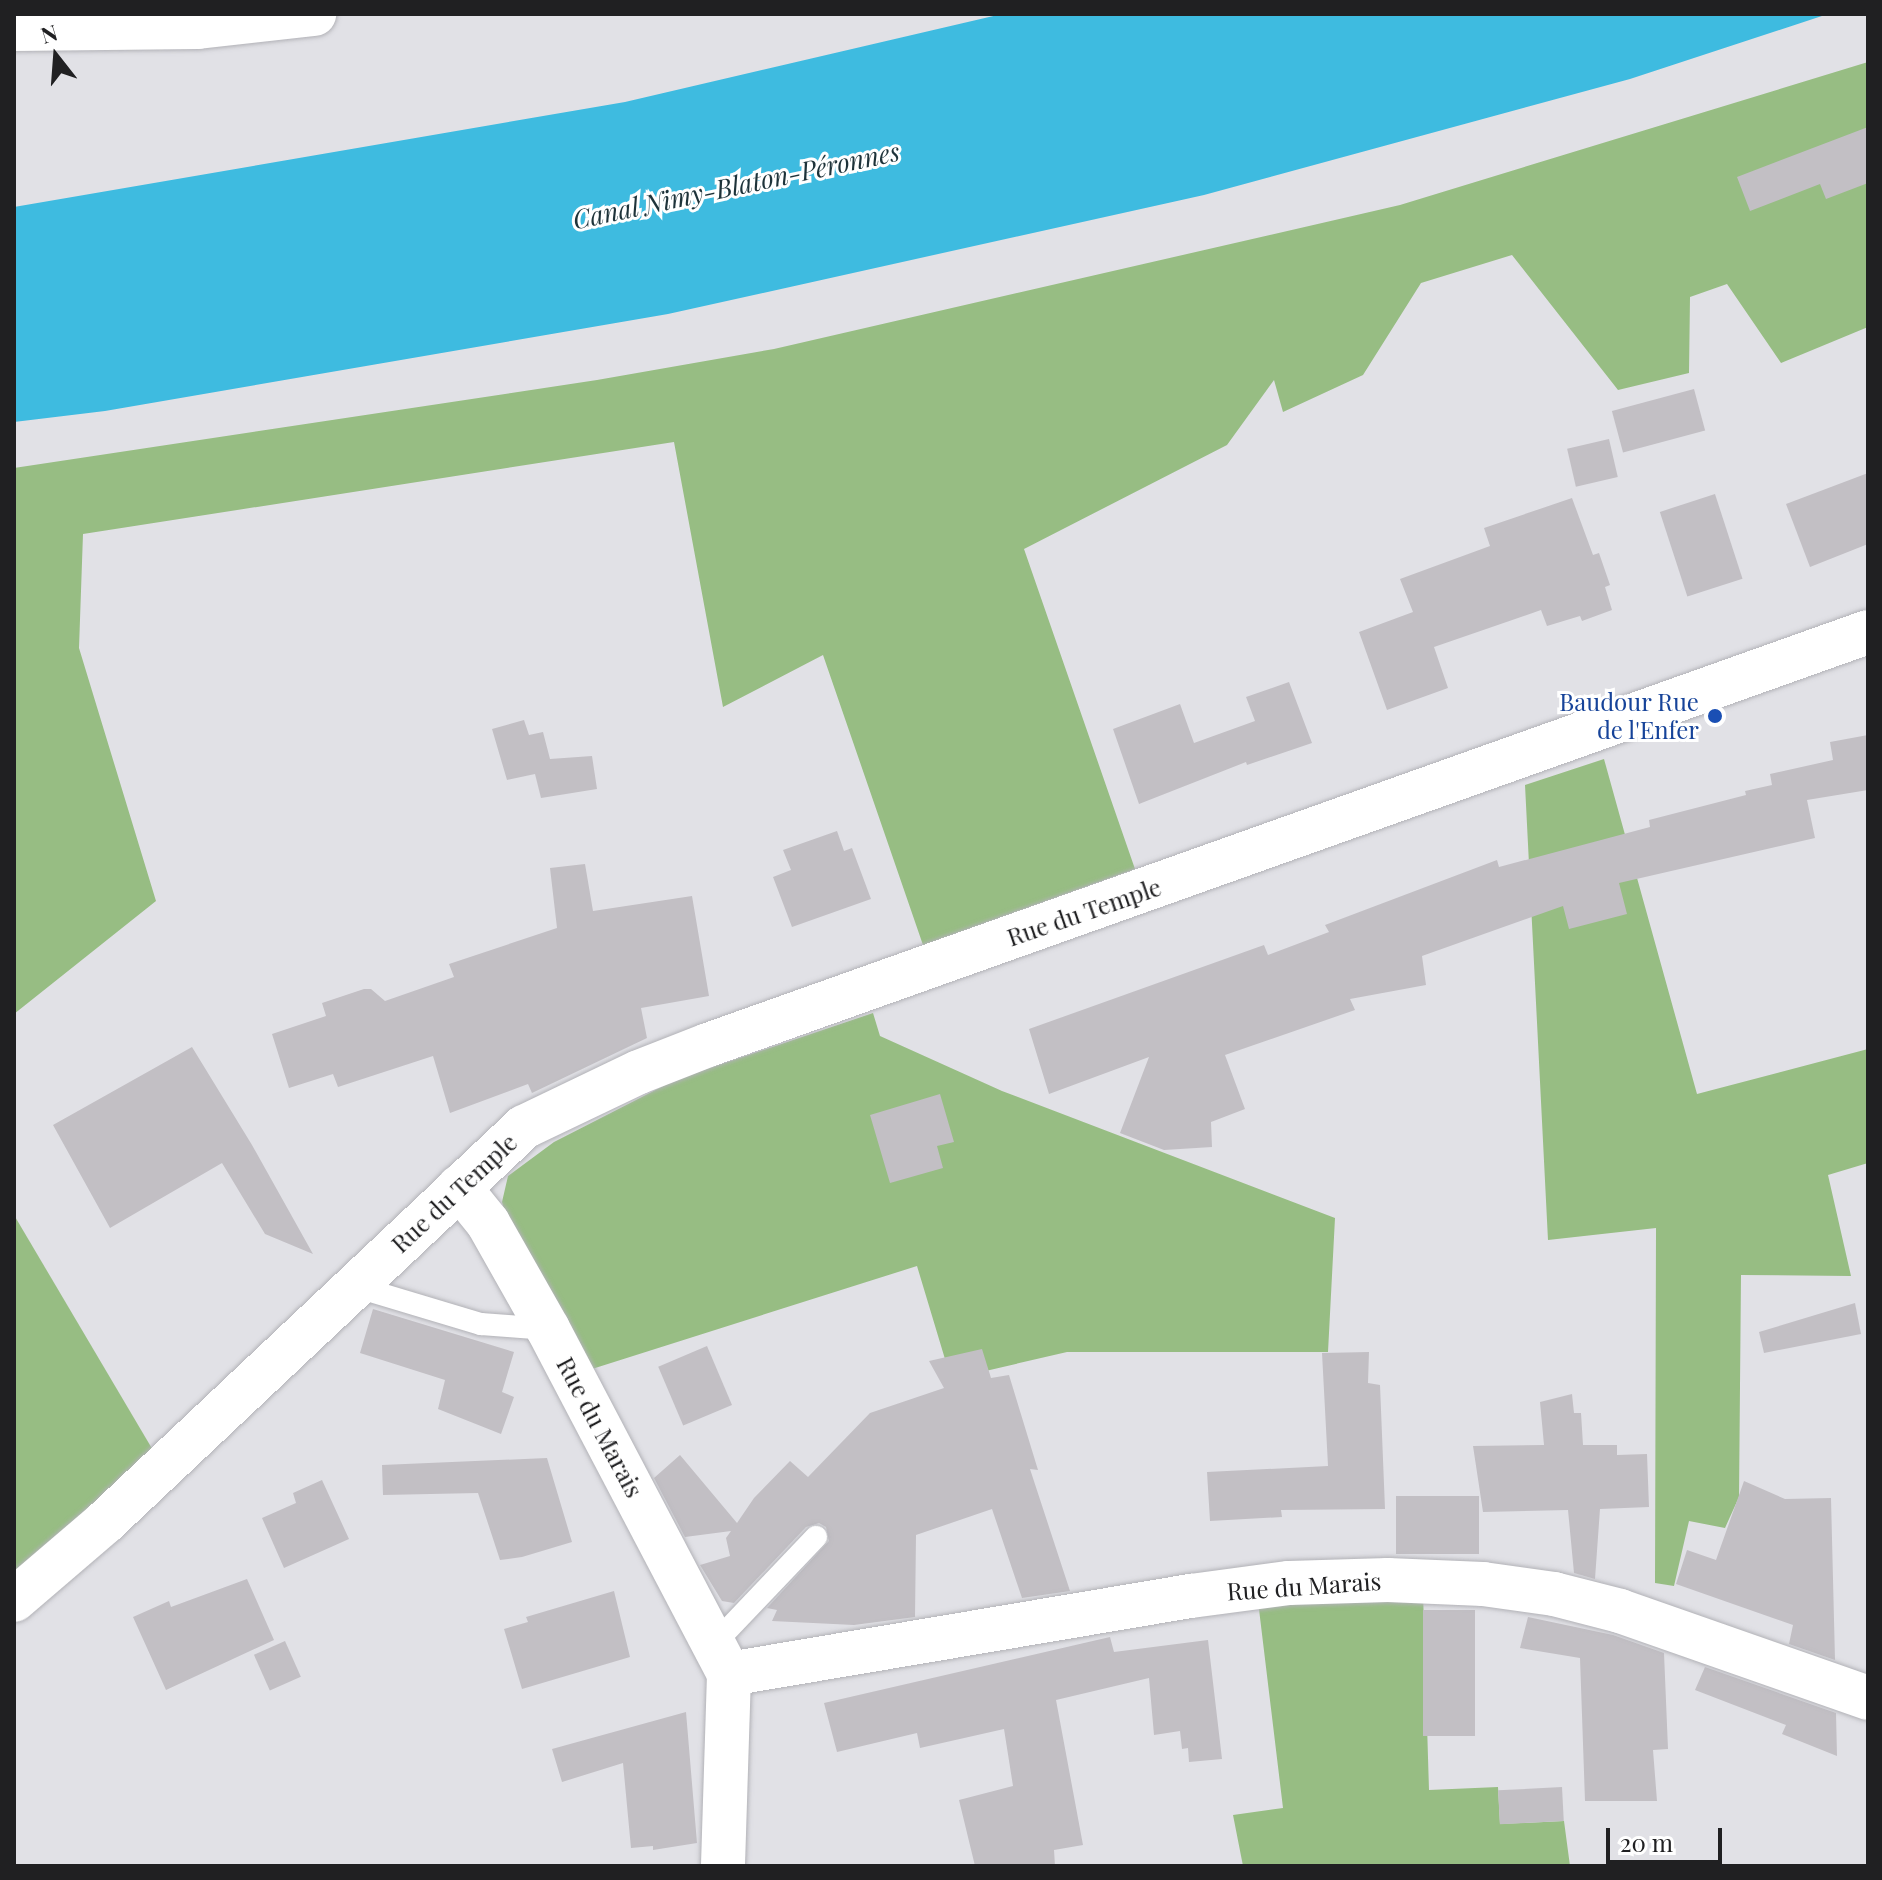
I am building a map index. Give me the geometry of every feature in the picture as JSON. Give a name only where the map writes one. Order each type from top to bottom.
[{"type":"street","points":[[14,29],[198,27],[314,14]]},
{"type":"street","name":"Rue du Temple","points":[[14,1600],[105,1522],[524,1127],[639,1072],[708,1045],[1868,632]]},
{"type":"street","name":"Rue du Marais","points":[[459,1187],[488,1223],[548,1329],[722,1659],[723,1866]]},
{"type":"street","name":"Rue du Marais","points":[[722,1659],[1289,1583],[1388,1580],[1483,1584],[1554,1594],[1620,1611],[1868,1698]]},
{"type":"lane","points":[[354,1286],[481,1324],[548,1329]]},
{"type":"lane","points":[[722,1659],[816,1537]]},
{"type":"green space","points":[[1868,62],[1868,327],[1781,363],[1727,284],[1690,297],[1689,373],[1618,390],[1512,255],[1421,283],[1363,375],[1283,412],[1274,380],[1227,445],[1024,549],[1135,869],[923,945],[823,655],[723,707],[674,442],[83,534],[79,648],[156,901],[14,1014],[14,468],[597,380],[774,349],[1400,205]]},
{"type":"green space","points":[[1604,759],[1697,1094],[1868,1049],[1868,1163],[1828,1175],[1851,1276],[1741,1275],[1739,1497],[1725,1528],[1689,1521],[1674,1586],[1655,1583],[1656,1228],[1548,1240],[1525,785]]},
{"type":"green space","points":[[873,1013],[880,1036],[1002,1091],[1335,1218],[1328,1352],[1067,1352],[951,1379],[917,1266],[592,1369],[507,1220],[502,1202],[508,1176],[554,1142],[677,1079]]},
{"type":"green space","points":[[14,1215],[157,1457],[14,1585]]},
{"type":"green space","points":[[1423,1593],[1429,1790],[1498,1787],[1500,1824],[1564,1821],[1570,1866],[1243,1866],[1233,1815],[1283,1808],[1258,1601]]},
{"type":"water","name":"Canal Nimy-Blaton-Péronnes","points":[[1002,14],[1828,14],[1630,79],[1204,195],[668,314],[105,411],[14,422],[14,207],[625,102]]},
{"type":"building","points":[[1868,127],[1868,183],[1826,199],[1820,184],[1750,211],[1737,177]]},
{"type":"building","points":[[1694,389],[1705,431],[1623,453],[1612,411]]},
{"type":"building","points":[[1609,439],[1618,477],[1576,487],[1567,449]]},
{"type":"building","points":[[1868,473],[1868,544],[1810,567],[1786,504]]},
{"type":"building","points":[[1715,494],[1743,579],[1687,597],[1660,512]]},
{"type":"building","points":[[1572,498],[1593,555],[1599,553],[1610,585],[1605,587],[1612,610],[1582,621],[1580,616],[1547,626],[1541,610],[1434,647],[1448,688],[1387,710],[1359,632],[1413,612],[1400,579],[1490,546],[1484,528]]},
{"type":"building","points":[[1289,682],[1312,743],[1247,765],[1246,762],[1139,804],[1113,729],[1180,704],[1194,743],[1255,721],[1246,697]]},
{"type":"building","points":[[524,720],[529,735],[543,732],[550,759],[592,756],[597,789],[541,798],[535,774],[507,780],[492,729]]},
{"type":"building","points":[[1868,735],[1868,790],[1807,800],[1815,838],[1619,883],[1627,914],[1569,929],[1563,906],[1422,956],[1426,985],[1350,999],[1355,1010],[1225,1055],[1245,1109],[1211,1122],[1212,1147],[1164,1150],[1120,1133],[1149,1057],[1049,1094],[1029,1029],[1264,945],[1268,955],[1329,932],[1325,925],[1497,860],[1499,867],[1650,827],[1649,820],[1746,795],[1745,791],[1772,785],[1770,774],[1833,760],[1830,742]]},
{"type":"building","points":[[837,831],[844,851],[852,848],[871,899],[792,927],[773,877],[791,870],[783,850]]},
{"type":"building","points":[[585,864],[593,911],[692,896],[709,996],[641,1008],[647,1038],[532,1093],[528,1084],[450,1113],[433,1056],[338,1087],[333,1074],[289,1088],[272,1034],[326,1016],[322,1003],[364,989],[371,989],[385,1001],[454,977],[449,964],[557,928],[550,868]]},
{"type":"building","points":[[192,1047],[313,1254],[265,1234],[222,1163],[110,1228],[53,1125]]},
{"type":"building","points":[[940,1094],[954,1142],[937,1146],[943,1168],[890,1183],[870,1115]]},
{"type":"building","points":[[1855,1303],[1861,1334],[1764,1353],[1759,1332]]},
{"type":"building","points":[[373,1309],[514,1352],[502,1392],[514,1397],[501,1434],[438,1409],[445,1380],[360,1353]]},
{"type":"building","points":[[707,1346],[732,1405],[683,1426],[658,1367]]},
{"type":"building","points":[[982,1349],[991,1378],[1009,1375],[1038,1470],[1030,1469],[1070,1591],[1022,1598],[992,1509],[916,1535],[915,1617],[854,1625],[772,1621],[777,1610],[767,1608],[829,1541],[826,1527],[819,1523],[806,1527],[734,1603],[722,1601],[700,1565],[730,1556],[726,1538],[731,1531],[685,1537],[654,1478],[680,1455],[737,1523],[754,1498],[790,1461],[808,1477],[870,1413],[944,1388],[929,1361]]},
{"type":"building","points":[[1369,1352],[1368,1383],[1380,1385],[1385,1509],[1281,1510],[1282,1517],[1210,1521],[1207,1472],[1328,1466],[1322,1353]]},
{"type":"building","points":[[1572,1394],[1574,1413],[1581,1413],[1583,1445],[1617,1445],[1617,1455],[1647,1454],[1649,1507],[1600,1509],[1595,1579],[1574,1573],[1568,1510],[1483,1512],[1473,1446],[1544,1445],[1540,1402]]},
{"type":"building","points":[[547,1458],[572,1542],[522,1557],[500,1560],[478,1493],[383,1495],[382,1465]]},
{"type":"building","points":[[322,1480],[349,1539],[284,1568],[262,1518],[296,1503],[293,1493]]},
{"type":"building","points":[[1744,1481],[1785,1499],[1831,1498],[1835,1660],[1789,1644],[1793,1625],[1676,1584],[1687,1550],[1716,1560]]},
{"type":"building","points":[[1396,1496],[1479,1496],[1479,1554],[1396,1554]]},
{"type":"building","points":[[247,1579],[274,1640],[166,1690],[133,1617],[169,1601],[171,1607]]},
{"type":"building","points":[[614,1591],[630,1657],[522,1689],[504,1629],[528,1622],[526,1617]]},
{"type":"building","points":[[1423,1610],[1475,1610],[1475,1736],[1423,1736]]},
{"type":"building","points":[[1528,1617],[1613,1635],[1664,1653],[1668,1749],[1653,1750],[1657,1801],[1585,1801],[1580,1658],[1520,1648]]},
{"type":"building","points":[[1110,1637],[1114,1652],[1208,1640],[1222,1759],[1189,1762],[1188,1748],[1182,1749],[1180,1731],[1154,1735],[1149,1678],[1056,1700],[1083,1845],[1054,1850],[1055,1866],[975,1866],[959,1800],[1013,1786],[1004,1729],[920,1748],[917,1733],[837,1752],[824,1703]]},
{"type":"building","points":[[285,1641],[301,1677],[270,1690],[254,1655]]},
{"type":"building","points":[[1705,1667],[1836,1713],[1837,1756],[1782,1734],[1786,1725],[1695,1690]]},
{"type":"building","points":[[686,1712],[697,1843],[653,1850],[653,1846],[631,1848],[623,1763],[562,1782],[552,1749]]},
{"type":"building","points":[[1562,1787],[1564,1821],[1500,1824],[1498,1790]]},
{"type":"place","name":"Baudour Rue de l'Enfer","points":[[1715,716]]}]
